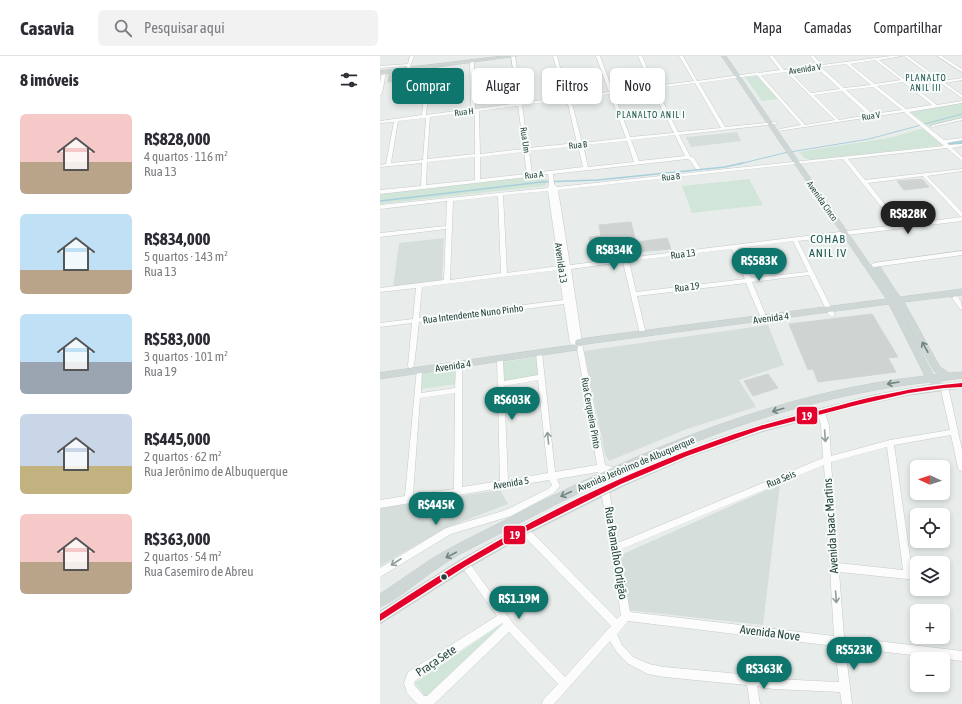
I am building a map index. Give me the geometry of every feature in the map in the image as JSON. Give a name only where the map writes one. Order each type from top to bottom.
[{"type":"main road","points":[[382,73],[409,67],[429,67],[512,56]]},
{"type":"main road","name":"Avenida Cinco","points":[[724,56],[741,77]]},
{"type":"main road","name":"Avenida Cinco","points":[[729,56],[741,77],[897,304],[931,378]]},
{"type":"main road","name":"Avenida Cinco","points":[[773,124],[780,130],[788,146]]},
{"type":"main road","name":"Avenida Cinco","points":[[849,234],[874,265],[937,369],[948,376]]},
{"type":"main road","name":"Avenida 4","points":[[897,304],[962,292]]},
{"type":"main road","name":"Avenida 4","points":[[380,376],[396,371],[415,368],[577,345],[959,297]]},
{"type":"main road","name":"Avenida 4","points":[[415,368],[460,365],[480,359],[500,359],[643,334],[743,324]]},
{"type":"main road","name":"Avenida 4","points":[[380,370],[396,371]]},
{"type":"main road","name":"Avenida Jerônimo de Albuquerque","points":[[380,601],[435,563],[511,518],[563,495],[602,472],[617,471],[653,454],[751,418],[848,392],[931,378],[962,375]]},
{"type":"main road","points":[[931,378],[944,386]]},
{"type":"main road","name":"Avenida Jerônimo de Albuquerque","points":[[380,618],[466,564],[524,530],[605,490],[687,454],[751,431],[885,395],[944,386],[962,385]]},
{"type":"street","points":[[380,56],[386,56]]},
{"type":"street","points":[[380,67],[409,67],[412,56]]},
{"type":"street","name":"Rua Um","points":[[512,56],[530,176]]},
{"type":"street","points":[[556,56],[559,68]]},
{"type":"street","points":[[598,56],[610,91]]},
{"type":"street","points":[[640,56],[645,68]]},
{"type":"street","points":[[681,56],[724,129]]},
{"type":"street","points":[[771,56],[838,121]]},
{"type":"street","points":[[812,56],[819,66],[872,116]]},
{"type":"street","points":[[855,56],[859,60]]},
{"type":"street","name":"Avenida V","points":[[819,66],[885,56]]},
{"type":"street","name":"Avenida V","points":[[741,77],[784,70],[900,56]]},
{"type":"street","points":[[906,56],[961,96]]},
{"type":"street","points":[[939,56],[962,72]]},
{"type":"street","points":[[876,59],[936,106]]},
{"type":"street","points":[[472,61],[478,156],[478,182]]},
{"type":"street","points":[[846,63],[925,127],[962,160]]},
{"type":"street","points":[[423,188],[429,67]]},
{"type":"street","points":[[380,94],[382,73]]},
{"type":"street","points":[[758,74],[804,126]]},
{"type":"street","name":"Rua H","points":[[665,87],[741,77]]},
{"type":"street","points":[[810,94],[935,77]]},
{"type":"street","points":[[942,82],[962,79]]},
{"type":"street","name":"Rua H","points":[[380,122],[542,102]]},
{"type":"street","name":"Rua V","points":[[780,130],[962,102]]},
{"type":"street","points":[[569,104],[586,169]]},
{"type":"street","points":[[615,104],[637,163]]},
{"type":"street","points":[[662,104],[688,157],[692,159],[698,168]]},
{"type":"street","points":[[932,126],[962,118]]},
{"type":"street","points":[[388,165],[396,120]]},
{"type":"street","points":[[956,120],[962,125]]},
{"type":"street","name":"Rua B","points":[[380,166],[773,124]]},
{"type":"street","points":[[945,145],[962,140]]},
{"type":"street","points":[[945,145],[962,164]]},
{"type":"street","name":"Rua 8","points":[[380,207],[500,194],[552,183],[798,160],[845,158],[945,145],[962,145]]},
{"type":"street","name":"Rua A","points":[[380,192],[530,176],[552,183],[586,169],[688,157]]},
{"type":"street","points":[[845,158],[900,227]]},
{"type":"street","points":[[864,182],[962,170]]},
{"type":"street","points":[[924,175],[962,216]]},
{"type":"street","name":"Avenida 13","points":[[552,183],[569,302],[577,345]]},
{"type":"street","points":[[500,194],[504,275]]},
{"type":"street","points":[[447,282],[450,199]]},
{"type":"street","name":"Rua 13","points":[[380,290],[735,248],[962,219]]},
{"type":"street","points":[[380,235],[449,227]]},
{"type":"street","points":[[795,240],[831,312]]},
{"type":"street","points":[[735,248],[765,321]]},
{"type":"street","points":[[874,265],[962,253]]},
{"type":"street","points":[[626,261],[643,334]]},
{"type":"street","name":"Rua 19","points":[[634,294],[811,273]]},
{"type":"street","points":[[409,499],[417,396],[415,368],[416,321],[419,286]]},
{"type":"street","points":[[959,297],[962,308]]},
{"type":"street","name":"Rua Intendente Nuno Pinho","points":[[380,325],[569,302]]},
{"type":"street","name":"Rua Cerqueira Pinto","points":[[577,345],[602,472]]},
{"type":"street","points":[[380,573],[448,531],[511,518],[556,486],[552,477],[539,353]]},
{"type":"street","points":[[500,359],[504,484]]},
{"type":"street","points":[[458,492],[460,365]]},
{"type":"street","points":[[501,384],[542,377]]},
{"type":"street","points":[[944,386],[962,468]]},
{"type":"street","points":[[417,396],[459,390]]},
{"type":"street","name":"Avenida Isaac Martins","points":[[821,412],[825,425],[839,641],[847,704]]},
{"type":"street","name":"Rua Seis","points":[[615,548],[827,460],[890,443],[954,432]]},
{"type":"street","points":[[890,443],[910,563]]},
{"type":"street","name":"Avenida 5","points":[[380,504],[552,477],[602,472]]},
{"type":"street","name":"Rua Ramalho Ortigão","points":[[605,490],[626,616]]},
{"type":"street","points":[[524,530],[614,630],[619,648],[630,660],[648,669],[664,672],[750,680],[773,684],[845,687]]},
{"type":"street","points":[[466,564],[509,625],[565,684]]},
{"type":"street","points":[[834,567],[910,575]]},
{"type":"street","points":[[547,704],[626,616]]},
{"type":"street","name":"Avenida Nove","points":[[626,616],[962,656]]},
{"type":"street","name":"Praça Sete","points":[[503,617],[412,676],[409,683],[417,697],[422,702],[430,700],[509,625]]},
{"type":"street","points":[[750,680],[755,704]]},
{"type":"shaded area","points":[[737,132],[741,141],[691,147],[686,137]]},
{"type":"shaded area","points":[[444,238],[442,281],[393,287],[399,243]]},
{"type":"shaded area","points":[[768,325],[784,365],[739,380],[756,407],[687,429],[609,461],[605,454],[584,351]]},
{"type":"shaded area","points":[[780,484],[763,625],[627,610],[621,559],[623,554]]},
{"type":"shaded area","points":[[500,490],[508,504],[448,527],[380,566],[380,508]]},
{"type":"green space","points":[[757,76],[778,99],[762,101],[745,77]]},
{"type":"green space","points":[[962,103],[962,117],[928,126],[910,112]]},
{"type":"green space","points":[[924,128],[943,145],[815,160],[805,159],[799,152],[889,138]]},
{"type":"green space","points":[[538,176],[548,180],[545,186],[380,204],[380,194]]},
{"type":"green space","points":[[749,179],[763,205],[692,213],[682,186]]},
{"type":"green space","points":[[537,357],[540,376],[504,382],[503,362]]},
{"type":"green space","points":[[457,366],[456,384],[421,389],[422,371]]},
{"type":"green space","points":[[503,623],[426,698],[415,683]]},
{"type":"building","points":[[389,75],[392,75],[392,82],[388,82]]},
{"type":"building","points":[[922,179],[929,187],[904,190],[897,181]]},
{"type":"building","points":[[631,222],[636,242],[667,238],[671,249],[592,256],[589,237],[601,236],[599,225]]},
{"type":"building","points":[[872,314],[898,357],[888,358],[896,372],[818,382],[813,369],[808,370],[789,324]]},
{"type":"building","points":[[768,374],[778,388],[753,396],[744,381]]},
{"type":"waterway","points":[[739,164],[784,153],[869,139],[962,114]]},
{"type":"waterway","points":[[949,144],[962,143]]},
{"type":"waterway","points":[[380,201],[541,182],[598,180],[725,167],[743,163]]},
{"type":"transit line","name":"19","points":[[380,618],[464,564],[523,530],[652,468],[718,442],[777,423],[909,391],[962,385]]},
{"type":"district","name":"PLANALTO ANIL III","points":[[926,84]]},
{"type":"district","name":"PLANALTO ANIL I","points":[[651,115]]},
{"type":"district","name":"COHAB ANIL IV","points":[[828,246]]}]
